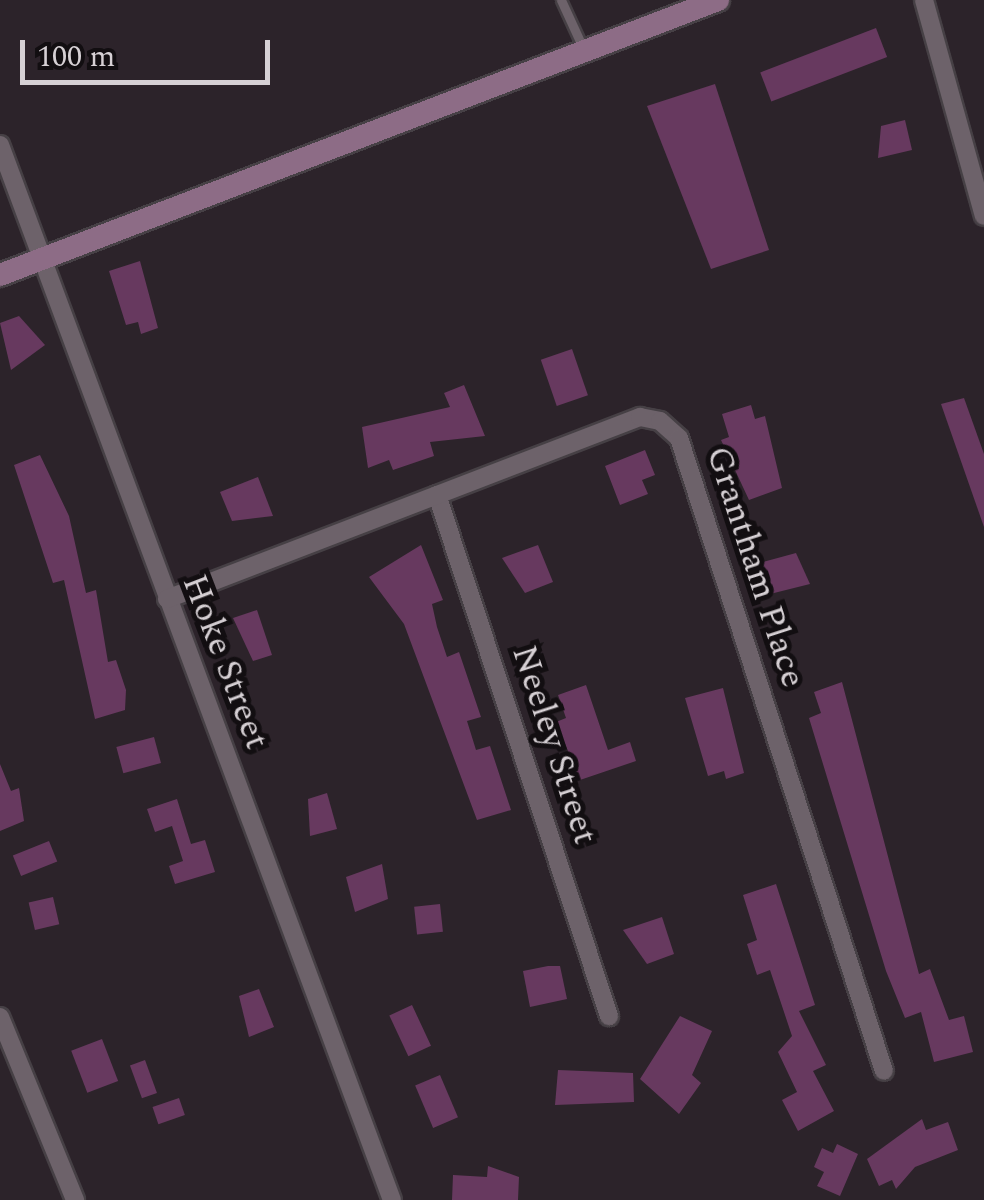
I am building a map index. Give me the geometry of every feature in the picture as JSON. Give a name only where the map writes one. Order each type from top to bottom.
[{"type":"street","points":[[0,274],[695,4],[718,0]]},
{"type":"street","points":[[924,0],[984,216]]},
{"type":"street","name":"Hoke Street","points":[[0,145],[392,1200]]},
{"type":"street","name":"Grantham Place","points":[[167,599],[640,417],[679,438],[884,1071]]},
{"type":"street","name":"Neeley Street","points":[[437,495],[609,1016]]},
{"type":"street","points":[[0,1017],[75,1200]]},
{"type":"lane","points":[[561,0],[584,50]]},
{"type":"building","points":[[876,28],[887,57],[771,101],[760,72]]},
{"type":"building","points":[[715,84],[769,250],[711,269],[647,106]]},
{"type":"building","points":[[905,120],[912,150],[878,158],[881,126]]},
{"type":"building","points":[[140,261],[158,328],[141,334],[138,322],[126,325],[109,271]]},
{"type":"building","points":[[19,316],[45,345],[11,370],[0,323]]},
{"type":"building","points":[[572,349],[588,395],[557,406],[541,360]]},
{"type":"building","points":[[464,385],[485,436],[430,442],[434,456],[393,470],[389,460],[368,468],[362,427],[450,407],[444,393]]},
{"type":"building","points":[[964,398],[984,454],[984,527],[941,404]]},
{"type":"building","points":[[751,405],[755,419],[765,416],[782,488],[749,500],[721,440],[729,437],[722,414]]},
{"type":"building","points":[[645,450],[655,475],[642,480],[648,494],[620,505],[605,466]]},
{"type":"building","points":[[40,455],[69,516],[86,593],[96,590],[108,662],[116,660],[126,690],[125,710],[95,719],[64,580],[53,583],[14,465]]},
{"type":"building","points":[[258,477],[273,516],[232,521],[220,492]]},
{"type":"building","points":[[421,545],[443,600],[432,604],[447,657],[459,652],[481,717],[467,721],[476,750],[490,746],[511,810],[477,820],[404,624],[369,577]]},
{"type":"building","points":[[538,545],[553,582],[525,593],[502,558]]},
{"type":"building","points":[[796,553],[810,584],[766,595],[759,563]]},
{"type":"building","points":[[257,610],[272,655],[253,661],[233,618]]},
{"type":"building","points":[[842,682],[919,974],[930,969],[949,1020],[964,1016],[973,1052],[934,1062],[921,1012],[905,1018],[886,971],[809,718],[821,713],[814,692]]},
{"type":"building","points":[[586,685],[608,750],[630,742],[636,761],[580,780],[556,722],[566,718],[558,695]]},
{"type":"building","points":[[723,688],[744,773],[726,779],[724,771],[708,776],[685,698]]},
{"type":"building","points":[[154,737],[161,763],[123,773],[116,747]]},
{"type":"building","points":[[0,764],[11,791],[19,788],[24,821],[0,831]]},
{"type":"building","points":[[327,793],[337,829],[310,836],[308,799]]},
{"type":"building","points":[[177,799],[191,844],[205,840],[215,872],[175,884],[169,866],[183,861],[172,826],[155,832],[147,809]]},
{"type":"building","points":[[49,841],[57,861],[21,876],[13,856]]},
{"type":"building","points":[[382,864],[388,899],[355,912],[346,877]]},
{"type":"building","points":[[776,884],[815,1005],[799,1011],[826,1065],[813,1071],[834,1111],[798,1131],[782,1100],[797,1092],[778,1052],[792,1036],[770,970],[757,975],[747,944],[757,940],[743,895]]},
{"type":"building","points":[[53,897],[59,924],[35,930],[29,903]]},
{"type":"building","points":[[440,904],[443,932],[417,935],[414,907]]},
{"type":"building","points":[[662,917],[674,954],[647,964],[623,930]]},
{"type":"building","points":[[560,966],[567,999],[530,1007],[523,971]]},
{"type":"building","points":[[259,989],[274,1027],[249,1037],[239,996]]},
{"type":"building","points":[[412,1005],[431,1046],[408,1056],[389,1016]]},
{"type":"building","points":[[680,1016],[712,1031],[692,1075],[701,1083],[679,1114],[640,1079]]},
{"type":"building","points":[[102,1039],[118,1081],[87,1093],[71,1051]]},
{"type":"building","points":[[145,1060],[157,1093],[142,1098],[130,1065]]},
{"type":"building","points":[[558,1070],[633,1073],[634,1102],[555,1105]]},
{"type":"building","points":[[440,1075],[458,1117],[433,1128],[415,1086]]},
{"type":"building","points":[[179,1098],[185,1115],[158,1124],[153,1107]]},
{"type":"building","points":[[922,1119],[926,1130],[948,1122],[958,1150],[915,1167],[896,1189],[892,1180],[879,1186],[867,1159]]},
{"type":"building","points":[[837,1144],[858,1154],[840,1196],[817,1186],[824,1172],[814,1167],[822,1148],[833,1153]]},
{"type":"building","points":[[488,1166],[519,1177],[518,1200],[452,1200],[453,1175],[487,1177]]}]
